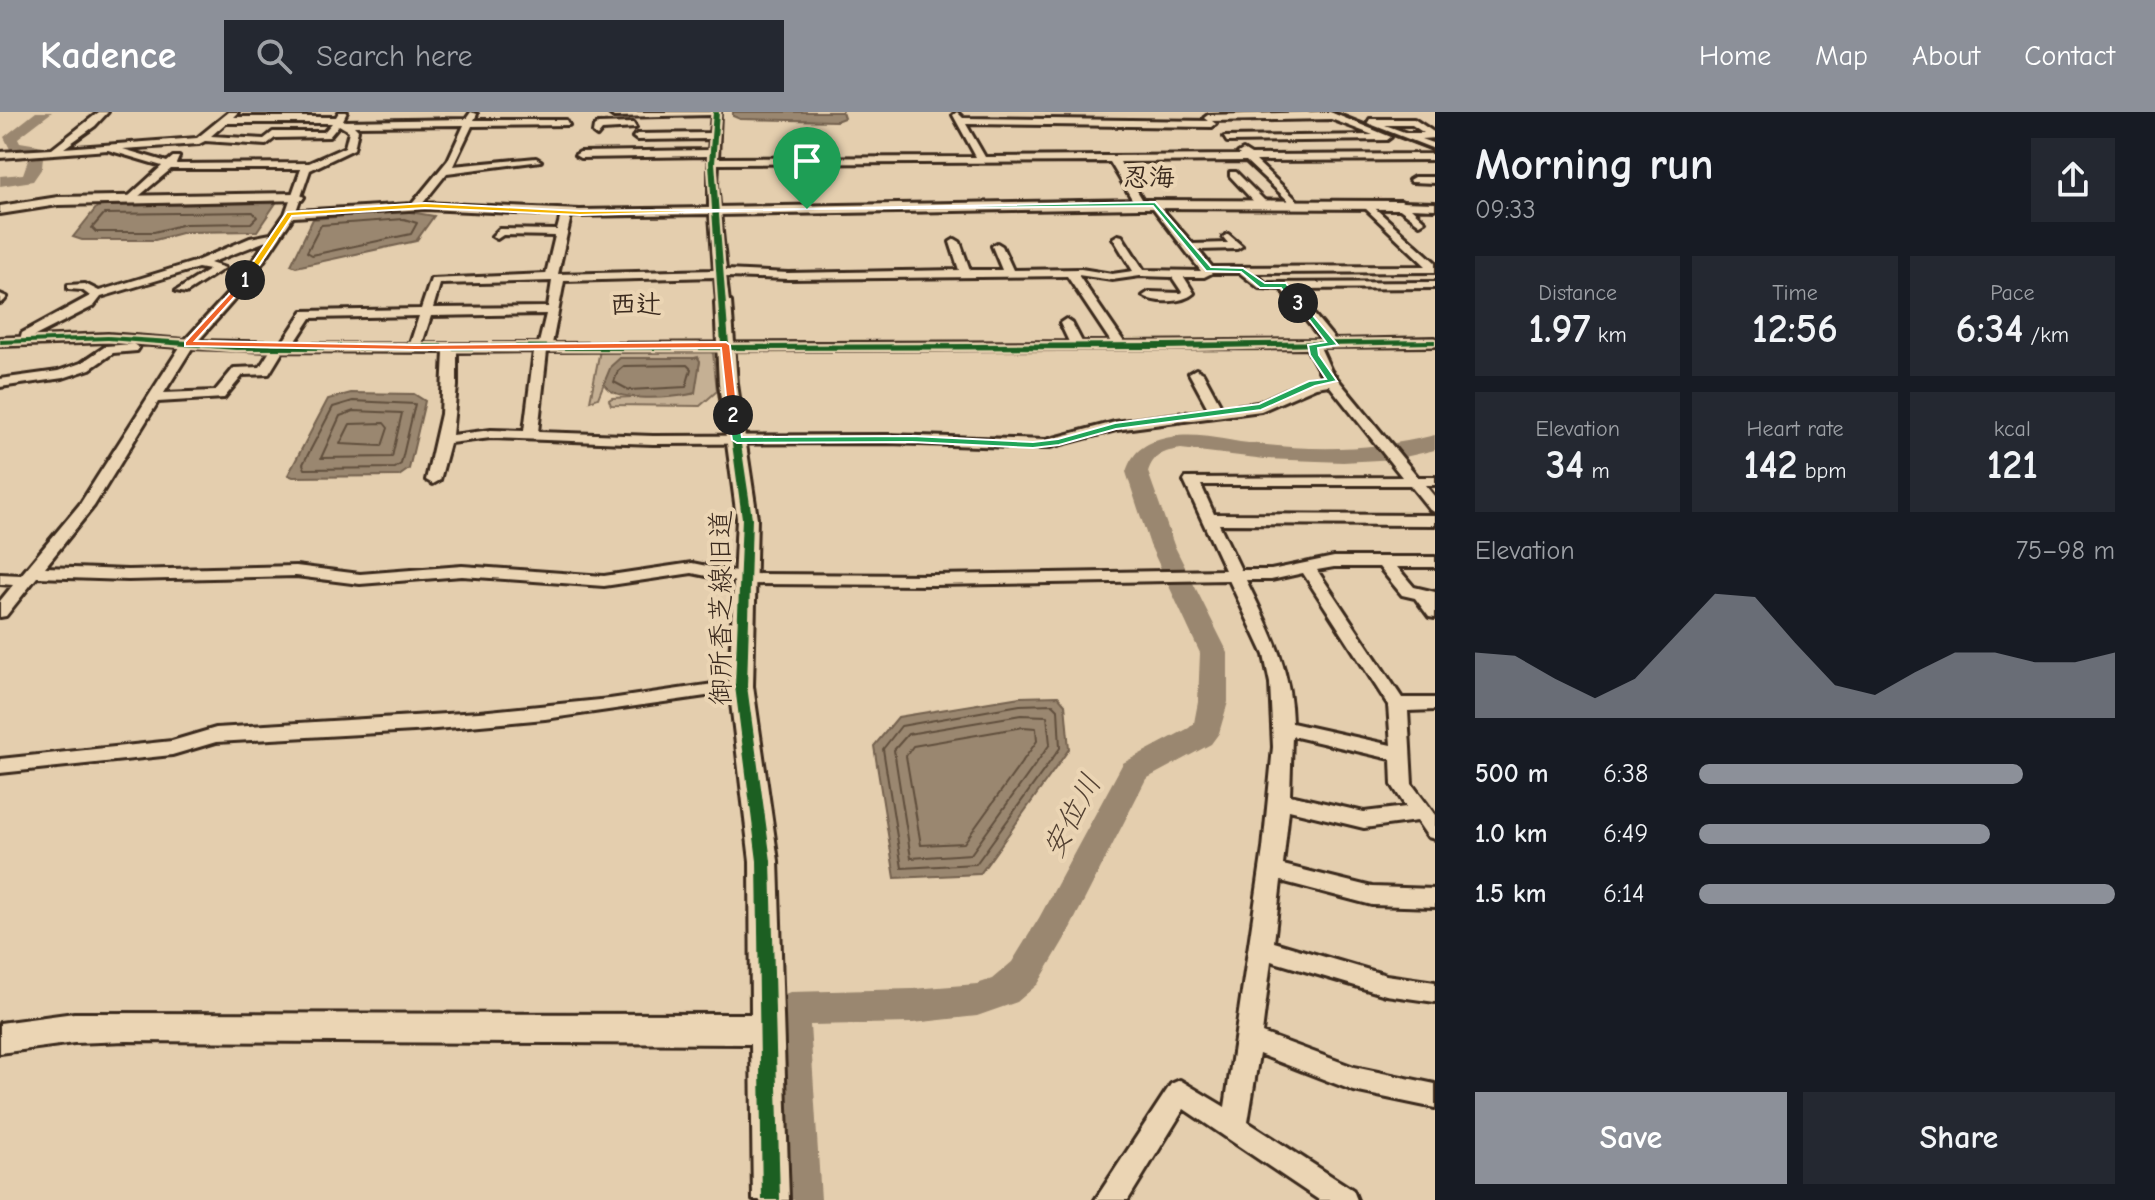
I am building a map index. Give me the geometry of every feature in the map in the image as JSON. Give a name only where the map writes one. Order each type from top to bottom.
[{"type":"street","points":[[54,150],[104,112]]},
{"type":"street","points":[[132,199],[234,112]]},
{"type":"street","points":[[415,206],[454,157],[475,112]]},
{"type":"street","points":[[612,127],[614,113],[716,112]]},
{"type":"street","name":"御所香芝線旧道","points":[[716,112],[712,159],[728,384],[747,518],[741,686],[764,861],[771,1200]]},
{"type":"street","points":[[1198,112],[1295,204]]},
{"type":"street","points":[[1321,112],[1387,137],[1413,153],[1435,173]]},
{"type":"street","points":[[958,116],[1284,128],[1359,126]]},
{"type":"street","points":[[958,116],[983,161]]},
{"type":"street","points":[[1212,123],[1270,117],[1332,116]]},
{"type":"street","points":[[1270,117],[1311,149]]},
{"type":"street","points":[[110,148],[169,165],[303,163],[349,149],[354,130],[341,119]]},
{"type":"street","points":[[0,155],[201,140],[266,142],[273,135],[326,135],[341,119]]},
{"type":"street","points":[[225,120],[566,123]]},
{"type":"street","points":[[1405,136],[1433,136],[1414,122],[1370,122],[1381,127],[1405,136],[1435,147]]},
{"type":"street","points":[[1164,123],[1175,136]]},
{"type":"street","points":[[597,133],[598,127],[639,126],[637,154]]},
{"type":"street","points":[[306,146],[313,135]]},
{"type":"street","points":[[637,137],[713,136]]},
{"type":"street","points":[[1227,139],[1387,137]]},
{"type":"street","points":[[594,165],[712,159],[1114,160],[1311,149],[1413,153],[1435,157]]},
{"type":"street","points":[[1245,154],[1413,153]]},
{"type":"street","points":[[580,155],[637,154],[712,159]]},
{"type":"street","points":[[1114,160],[1148,204],[1209,270]]},
{"type":"street","points":[[445,170],[536,161]]},
{"type":"street","points":[[0,612],[86,506],[188,344],[239,288],[290,214],[297,197],[303,163]]},
{"type":"street","points":[[1393,165],[1423,165]]},
{"type":"street","points":[[1233,174],[1262,204]]},
{"type":"street","points":[[1414,180],[1435,180]]},
{"type":"street","points":[[0,210],[48,202],[297,197]]},
{"type":"street","points":[[290,214],[415,206],[567,213],[1148,204],[1435,206]]},
{"type":"street","points":[[1368,205],[1432,268],[1435,278]]},
{"type":"street","points":[[1401,205],[1420,221]]},
{"type":"street","points":[[531,435],[543,346],[559,282],[552,275],[567,213]]},
{"type":"street","points":[[497,236],[499,232],[560,233]]},
{"type":"street","points":[[16,341],[90,303],[97,295],[198,264],[254,240],[272,237]]},
{"type":"street","points":[[1191,247],[1237,246],[1228,237]]},
{"type":"street","points":[[1118,238],[1140,273]]},
{"type":"street","points":[[955,242],[965,273]]},
{"type":"street","points":[[997,246],[1009,274]]},
{"type":"street","points":[[182,291],[219,268],[198,264]]},
{"type":"street","points":[[415,348],[435,281],[720,273],[788,276],[1070,272],[1112,277],[1140,273],[1204,274],[1209,270],[1432,268]]},
{"type":"street","points":[[1243,270],[1263,286],[1435,285]]},
{"type":"street","points":[[1070,272],[1120,346]]},
{"type":"street","points":[[1149,296],[1182,297],[1188,293],[1176,274]]},
{"type":"street","points":[[1283,285],[1333,345]]},
{"type":"street","points":[[72,287],[85,287],[97,295]]},
{"type":"street","points":[[153,398],[219,395],[239,371],[264,371],[307,314],[553,310]]},
{"type":"street","points":[[1066,323],[1077,346]]},
{"type":"street","points":[[0,342],[108,338],[188,344],[415,348],[1435,342]]},
{"type":"street","points":[[0,383],[77,372],[96,363],[110,349],[188,344]]},
{"type":"street","points":[[1313,345],[1315,355],[1333,381],[1435,507]]},
{"type":"street","points":[[433,480],[450,392],[448,365],[451,347]]},
{"type":"street","points":[[1196,373],[1217,411]]},
{"type":"street","points":[[443,440],[491,434],[1046,444],[1115,426],[1272,404],[1313,383],[1333,381]]},
{"type":"street","points":[[1234,1128],[1251,1040],[1280,800],[1278,669],[1191,481],[1435,481]]},
{"type":"street","points":[[1210,519],[1435,520]]},
{"type":"street","points":[[0,579],[274,570],[360,579],[462,571],[604,581],[692,568],[746,579],[934,580],[1191,573],[1271,575],[1334,562],[1435,562]]},
{"type":"street","points":[[1384,562],[1402,587],[1429,597],[1435,613]]},
{"type":"street","points":[[1307,567],[1397,705],[1402,785],[1435,831]]},
{"type":"street","points":[[0,766],[172,748],[216,735],[493,719],[606,708],[741,686]]},
{"type":"street","points":[[1397,705],[1435,704]]},
{"type":"street","points":[[1281,727],[1399,754]]},
{"type":"street","points":[[1280,800],[1344,818],[1364,820],[1420,813]]},
{"type":"street","points":[[1271,870],[1371,896],[1435,898]]},
{"type":"street","points":[[1261,948],[1364,979],[1435,992]]},
{"type":"street","points":[[0,1038],[74,1028],[126,1026],[768,1029]]},
{"type":"street","points":[[1251,1040],[1354,1079],[1435,1096]]},
{"type":"street","points":[[1109,1200],[1122,1186],[1180,1092],[1343,1200]]},
{"type":"shaded area","points":[[600,350],[707,350],[713,353],[717,391],[700,406],[611,405],[609,400],[612,398],[693,394],[700,362],[698,357],[604,383],[598,398],[590,401]]},
{"type":"water","points":[[733,112],[842,112],[844,118],[836,121],[740,119],[733,116]]},
{"type":"water","points":[[276,203],[257,231],[185,232],[155,240],[82,240],[73,237],[97,207]]},
{"type":"water","points":[[404,211],[434,216],[416,241],[296,267],[291,265],[313,219]]},
{"type":"water","points":[[620,358],[698,358],[695,393],[645,398],[609,390],[604,383],[611,366]]},
{"type":"water","points":[[351,393],[414,394],[425,401],[409,469],[399,476],[288,475],[328,399]]},
{"type":"water","points":[[1058,696],[1065,704],[1069,749],[980,874],[895,878],[874,746],[898,717],[1020,697]]},
{"type":"waterway","points":[[0,181],[28,178],[35,168],[39,149],[15,146],[11,137],[45,112]]},
{"type":"waterway","name":"安位川","points":[[800,1200],[790,1009],[913,1006],[977,1000],[1004,991],[1025,973],[1052,928],[1134,771],[1200,736],[1208,726],[1213,702],[1214,653],[1162,545],[1137,472],[1144,456],[1160,446],[1181,442],[1315,455],[1370,455],[1418,448],[1435,442]]},
{"type":"railway","points":[[1335,112],[1435,151]]},
{"type":"cycle path","points":[[716,112],[712,163],[728,384],[747,518],[741,686],[764,861],[771,1200]]},
{"type":"cycle path","points":[[0,342],[108,338],[236,347],[415,348],[1165,346],[1435,342]]},
{"type":"district","name":"忍海","points":[[1149,178]]},
{"type":"district","name":"西辻","points":[[636,305]]},
{"type":"route","points":[[1155,204],[1209,270],[1243,270],[1263,286],[1283,285],[1333,345],[1313,345],[1315,355],[1333,381],[1313,383],[1261,407],[1115,426],[1046,444],[888,439],[737,440],[728,384],[726,345],[415,348],[188,344],[245,281],[290,214],[425,206],[580,213],[807,209],[1155,204]]}]
